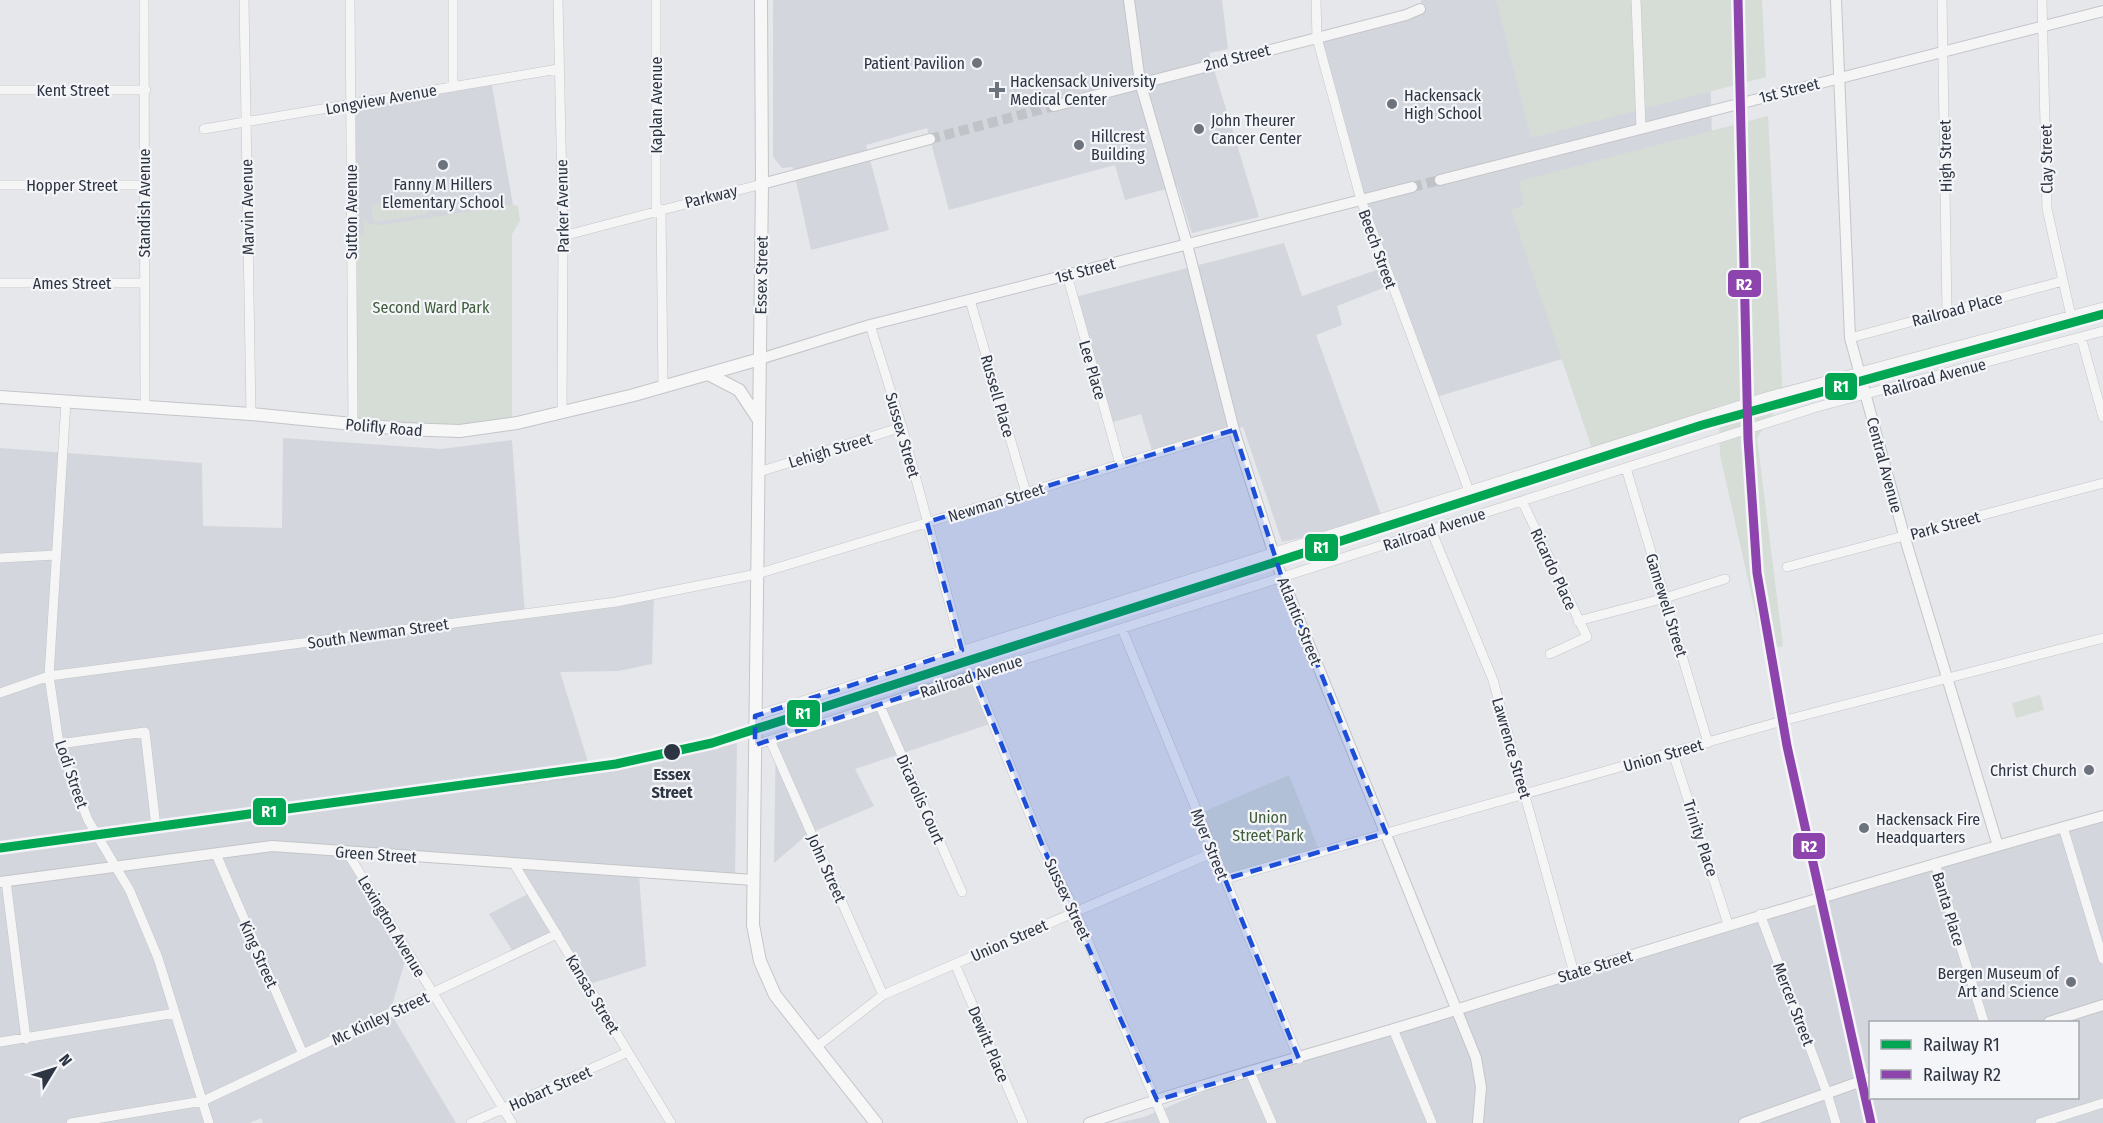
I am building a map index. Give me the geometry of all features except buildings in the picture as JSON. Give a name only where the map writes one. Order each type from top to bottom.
[{"type":"main road","name":"Essex Street","points":[[761,0],[762,184],[753,925],[762,967],[785,1010],[876,1123]]},
{"type":"main road","name":"Polifly Road","points":[[0,397],[251,414],[431,431],[460,430],[512,424],[663,387],[760,359]]},
{"type":"main road","points":[[708,374],[740,390],[759,420]]},
{"type":"street","name":"Standish Avenue","points":[[144,0],[145,406]]},
{"type":"street","name":"Marvin Avenue","points":[[244,0],[251,414]]},
{"type":"street","name":"Sutton Avenue","points":[[350,0],[353,425]]},
{"type":"street","points":[[453,0],[453,87]]},
{"type":"street","name":"Parker Avenue","points":[[558,0],[563,236],[562,412]]},
{"type":"street","name":"Kaplan Avenue","points":[[656,0],[663,387]]},
{"type":"street","name":"Atlantic Street","points":[[1129,0],[1140,82],[1187,244],[1234,430],[1282,578],[1457,1010],[1480,1074],[1478,1123]]},
{"type":"street","name":"Beech Street","points":[[1316,0],[1317,38],[1360,200],[1469,491]]},
{"type":"street","points":[[1636,0],[1641,128]]},
{"type":"street","name":"Central Avenue","points":[[1836,0],[1837,78],[1850,338],[1904,535],[1998,846]]},
{"type":"street","name":"High Street","points":[[1942,0],[1947,312]]},
{"type":"street","name":"Clay Street","points":[[2042,0],[2047,209],[2071,316]]},
{"type":"street","name":"2nd Street","points":[[1054,106],[1406,15],[1420,4]]},
{"type":"street","name":"1st Street","points":[[1440,180],[2103,11]]},
{"type":"street","name":"Longview Avenue","points":[[204,129],[558,69]]},
{"type":"street","name":"Kent Street","points":[[0,90],[146,90]]},
{"type":"street","points":[[762,184],[930,139]]},
{"type":"street","name":"Parkway","points":[[563,236],[762,184]]},
{"type":"street","name":"Hopper Street","points":[[0,185],[144,185]]},
{"type":"street","name":"1st Street","points":[[760,359],[870,325],[1412,187]]},
{"type":"street","name":"Lee Place","points":[[1067,275],[1120,464]]},
{"type":"street","name":"Railroad Place","points":[[1850,338],[2063,281]]},
{"type":"street","name":"Ames Street","points":[[0,283],[144,283]]},
{"type":"street","name":"Russell Place","points":[[970,300],[1026,493]]},
{"type":"street","name":"Railroad Avenue","points":[[755,716],[1766,397],[2103,307]]},
{"type":"street","name":"Sussex Street","points":[[870,325],[902,427],[962,650]]},
{"type":"street","name":"Railroad Avenue","points":[[755,745],[1817,407],[2103,331]]},
{"type":"street","points":[[2082,337],[2103,417]]},
{"type":"street","name":"Lodi Street","points":[[66,400],[49,676],[59,744],[88,820],[130,891],[158,958],[209,1123]]},
{"type":"street","name":"Lehigh Street","points":[[759,472],[902,427]]},
{"type":"street","name":"Newman Street","points":[[757,574],[1234,430]]},
{"type":"street","name":"Gamewell Street","points":[[1626,468],[1708,743]]},
{"type":"street","name":"Park Street","points":[[1787,567],[2103,483]]},
{"type":"street","name":"Ricardo Place","points":[[1522,501],[1587,637],[1550,654]]},
{"type":"street","name":"Lawrence Street","points":[[1431,530],[1493,680],[1574,973]]},
{"type":"street","points":[[0,558],[56,555]]},
{"type":"street","name":"South Newman Street","points":[[0,693],[49,676],[616,602],[757,574]]},
{"type":"street","points":[[1578,621],[1725,579]]},
{"type":"street","name":"Myer Street","points":[[1122,628],[1299,1059]]},
{"type":"street","name":"Union Street","points":[[1225,879],[1782,721],[2103,638]]},
{"type":"street","name":"Sussex Street","points":[[973,674],[1043,847],[1075,911],[1165,1123]]},
{"type":"street","name":"Dicarolis Court","points":[[880,706],[962,892]]},
{"type":"street","points":[[59,744],[145,732],[155,818]]},
{"type":"street","name":"John Street","points":[[770,740],[883,995]]},
{"type":"street","name":"Trinity Place","points":[[1673,753],[1728,924]]},
{"type":"street","name":"State Street","points":[[1089,1123],[1760,914],[2103,816]]},
{"type":"street","points":[[2063,827],[2103,959]]},
{"type":"street","name":"Green Street","points":[[3,881],[272,846],[753,880]]},
{"type":"street","name":"Lexington Avenue","points":[[347,852],[513,1123]]},
{"type":"street","name":"Union Street","points":[[815,1048],[883,995],[1214,852]]},
{"type":"street","name":"King Street","points":[[216,854],[303,1054]]},
{"type":"street","name":"Banta Place","points":[[1935,863],[1983,1021]]},
{"type":"street","name":"Kansas Street","points":[[514,864],[671,1123]]},
{"type":"street","points":[[3,881],[26,1039]]},
{"type":"street","name":"Mercer Street","points":[[1760,914],[1836,1123]]},
{"type":"street","name":"Mc Kinley Street","points":[[71,1123],[203,1101],[557,934]]},
{"type":"street","name":"Dewitt Place","points":[[955,964],[1023,1123]]},
{"type":"street","points":[[2055,1021],[2103,1005]]},
{"type":"street","points":[[0,1042],[175,1013]]},
{"type":"street","points":[[1394,1029],[1432,1123]]},
{"type":"street","name":"Hobart Street","points":[[471,1123],[628,1052]]},
{"type":"street","points":[[1250,1072],[1272,1123]]},
{"type":"street","points":[[1744,1123],[1869,1078]]},
{"type":"street","points":[[2040,1123],[2103,1103]]},
{"type":"highlighted area","points":[[1234,430],[1282,578],[1386,833],[1225,879],[1299,1059],[1157,1100],[1043,847],[973,674],[755,745],[755,716],[962,650],[927,522]]},
{"type":"shaded area","name":"Hackensack University Medical Center","points":[[773,0],[1222,0],[1228,49],[1209,53],[1259,217],[1192,233],[1177,186],[1125,200],[1115,165],[949,210],[927,128],[866,145],[889,230],[811,250],[793,167],[782,168],[773,157]]},
{"type":"shaded area","points":[[1421,0],[1708,0],[1720,417],[1594,454],[1562,359],[1433,398],[1391,285],[1337,306],[1342,325],[1316,335],[1383,520],[1282,542],[1243,427],[1153,454],[1141,414],[1110,423],[1075,297],[1284,243],[1302,296],[1385,267],[1317,38],[1421,10]]},
{"type":"shaded area","points":[[491,80],[513,205],[398,231],[352,237],[351,104]]},
{"type":"shaded area","points":[[283,438],[441,449],[512,440],[525,616],[654,592],[652,664],[618,671],[560,672],[589,765],[625,767],[737,743],[735,879],[639,875],[646,966],[587,985],[557,937],[515,955],[489,914],[530,893],[511,865],[351,853],[408,951],[390,1012],[456,1123],[263,1123],[261,1118],[250,1123],[0,1123],[0,448],[202,463],[203,526],[282,528]]},
{"type":"shaded area","points":[[968,670],[993,723],[855,769],[874,806],[808,834],[774,863],[776,733]]},
{"type":"shaded area","points":[[2103,816],[2103,1123],[1118,1123],[1144,1117],[1250,1072]]},
{"type":"green space","points":[[1496,0],[1762,0],[1766,77],[1531,138]]},
{"type":"green space","points":[[1768,116],[1783,399],[1757,438],[1783,646],[1764,651],[1720,455],[1719,418],[1594,454],[1511,210],[1524,205],[1519,181]]},
{"type":"green space","points":[[425,197],[427,214],[374,222],[371,205]]},
{"type":"green space","name":"Second Ward Park","points":[[518,206],[520,221],[512,234],[512,424],[488,428],[353,425],[352,237],[364,235],[364,219],[368,224],[382,225]]},
{"type":"green space","points":[[2040,695],[2044,710],[2016,718],[2012,703]]},
{"type":"green space","name":"Union Street Park","points":[[1289,775],[1320,852],[1225,879],[1198,814]]},
{"type":"tunnel","points":[[930,139],[1054,106]]},
{"type":"tunnel","points":[[1412,187],[1440,180]]},
{"type":"railway","points":[[1738,0],[1748,439],[1757,573],[1787,746],[1871,1123]]},
{"type":"railway","points":[[433,789],[525,783],[617,769],[713,747]]},
{"type":"rail line","name":"R2","points":[[1738,0],[1748,439],[1757,573],[1787,746],[1871,1123]]},
{"type":"rail line","name":"R1","points":[[0,848],[616,764],[712,743],[1702,425],[2103,314]]},
{"type":"place","name":"Patient Pavilion","points":[[977,63]]},
{"type":"place","name":"Hackensack University Medical Center","points":[[997,90]]},
{"type":"place","name":"Hackensack High School","points":[[1392,104]]},
{"type":"place","name":"John Theurer Cancer Center","points":[[1199,129]]},
{"type":"place","name":"Hillcrest Building","points":[[1079,145]]},
{"type":"place","name":"Fanny M Hillers Elementary School","points":[[443,165]]},
{"type":"place","name":"Essex Street","points":[[672,752]]},
{"type":"place","name":"Christ Church","points":[[2089,770]]},
{"type":"place","name":"Hackensack Fire Headquarters","points":[[1864,828]]},
{"type":"place","name":"Bergen Museum of Art and Science","points":[[2071,982]]}]
